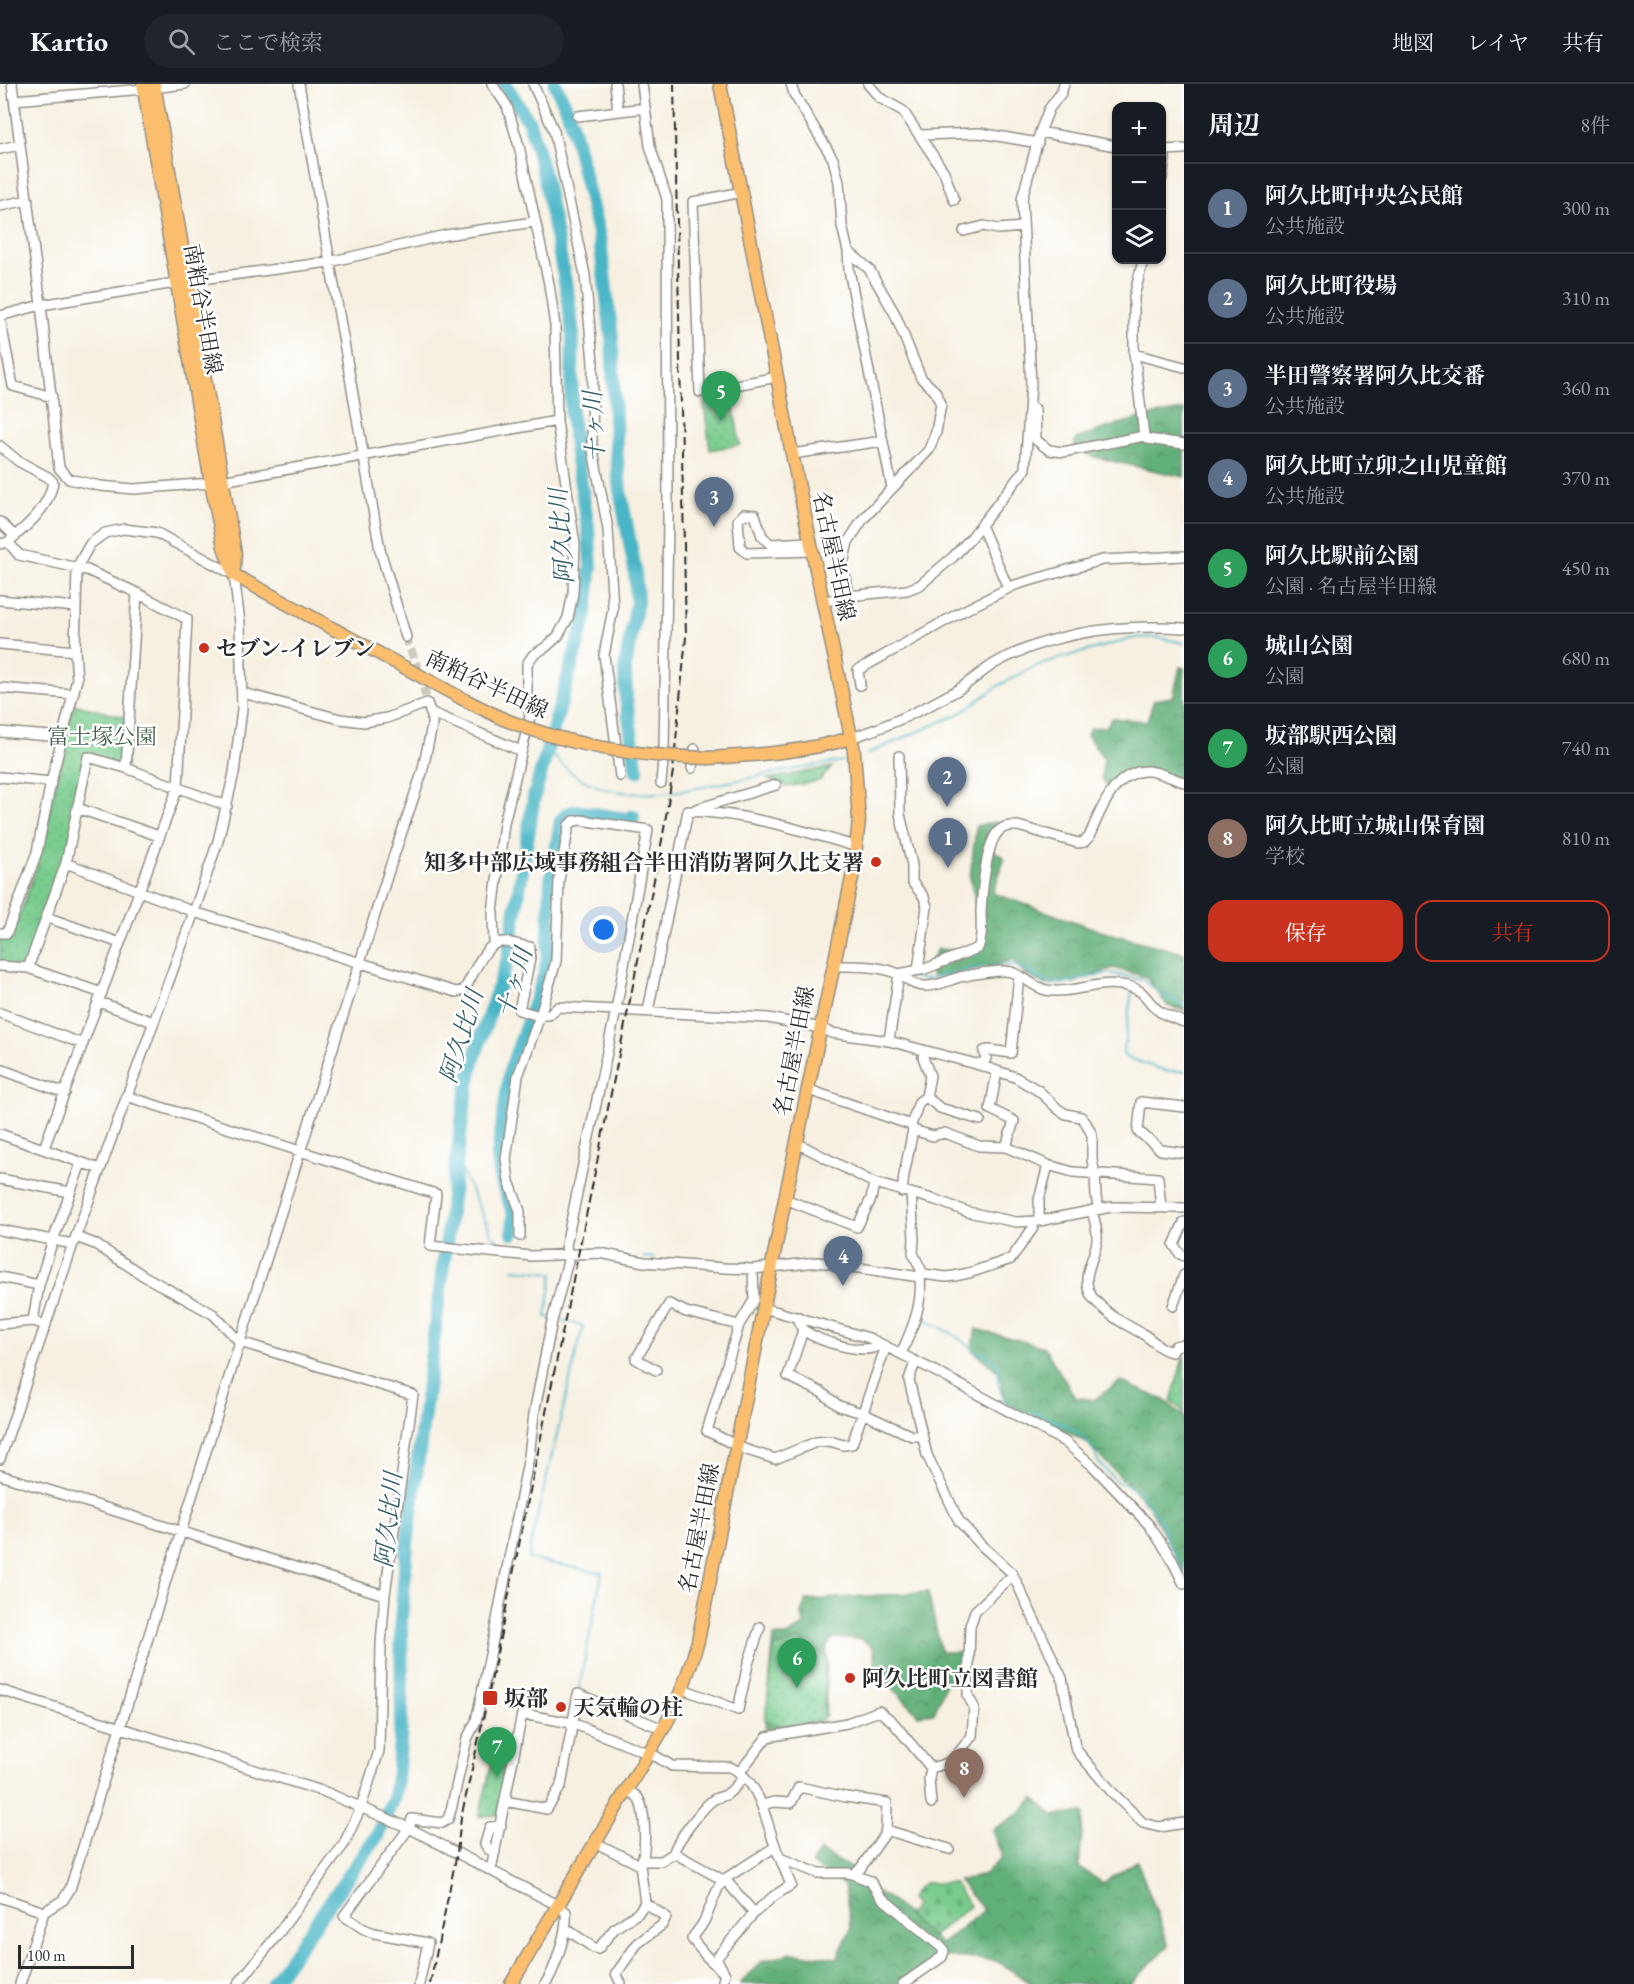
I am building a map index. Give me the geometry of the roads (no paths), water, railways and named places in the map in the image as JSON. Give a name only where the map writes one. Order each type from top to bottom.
[{"type":"main road","name":"名古屋半田線","points":[[511,1984],[663,1729],[683,1689],[698,1641],[857,847],[859,820],[855,758],[792,454],[720,84]]},
{"type":"main road","name":"南粕谷半田線","points":[[149,86],[216,482],[235,553],[234,575],[501,718],[544,734],[591,747],[648,756],[709,758],[767,754],[851,738]]},
{"type":"street","points":[[12,84],[60,468],[69,479],[100,486],[134,489],[216,482],[557,421]]},
{"type":"street","points":[[14,100],[185,84]]},
{"type":"street","points":[[299,84],[380,550],[406,637]]},
{"type":"street","points":[[492,84],[507,106],[519,146],[549,284],[555,326],[557,421],[575,545],[573,593],[568,618],[558,636],[533,655],[527,664],[530,717],[504,823],[493,912],[497,943]]},
{"type":"street","points":[[533,84],[554,131],[585,275],[593,362],[592,445],[608,529],[613,609],[604,655],[620,776]]},
{"type":"street","points":[[615,84],[618,111]]},
{"type":"street","points":[[642,84],[650,146],[667,199],[668,523],[664,749],[661,783]]},
{"type":"street","points":[[791,84],[794,94],[833,159],[839,182],[842,226],[848,251],[849,270],[892,488]]},
{"type":"street","points":[[868,84],[880,98],[903,111],[944,172],[954,200]]},
{"type":"street","points":[[822,602],[848,596],[907,590],[920,585],[953,557],[1025,469],[1031,384],[1022,199],[1025,180],[1040,132],[1049,109],[1061,93],[1064,84]]},
{"type":"street","points":[[578,116],[645,108]]},
{"type":"street","points":[[1040,132],[1112,145]]},
{"type":"street","points":[[919,135],[980,133],[1038,143]]},
{"type":"street","points":[[0,149],[19,145]]},
{"type":"street","points":[[1166,150],[1184,149]]},
{"type":"street","points":[[742,192],[693,202],[700,392],[777,377]]},
{"type":"street","points":[[0,206],[28,200]]},
{"type":"street","points":[[52,397],[13,386],[0,317],[41,305],[182,282],[329,262],[446,235],[534,222]]},
{"type":"street","points":[[964,231],[984,226],[998,230],[1023,227]]},
{"type":"street","points":[[848,251],[869,269],[896,314],[921,378],[935,391],[941,404],[936,432],[929,450],[863,519],[848,542],[843,573],[848,596]]},
{"type":"street","points":[[1142,264],[1134,297],[1134,354],[1144,436]]},
{"type":"street","points":[[1134,354],[1184,368]]},
{"type":"street","points":[[1030,403],[1035,408],[1036,440],[1049,450],[1063,452],[1144,436],[1148,439],[1184,444]]},
{"type":"street","points":[[792,454],[884,441]]},
{"type":"street","points":[[0,446],[18,461],[53,482],[51,491],[41,509],[8,541]]},
{"type":"street","points":[[744,514],[755,515],[765,541],[776,545],[811,547],[747,553],[740,547],[738,520],[744,514]]},
{"type":"street","points":[[0,522],[8,541],[19,555],[77,567],[137,592],[187,619],[178,787],[44,1148]]},
{"type":"street","points":[[981,525],[1008,588]]},
{"type":"street","points":[[0,933],[7,933],[37,852],[51,782],[77,679],[75,651],[77,567],[90,544],[105,533],[124,529],[157,533],[234,575],[240,623],[243,693],[238,742],[227,806],[218,841],[74,1240],[0,1459]]},
{"type":"street","points":[[756,553],[762,547],[762,536]]},
{"type":"street","points":[[860,685],[858,670],[1008,588],[1102,560],[1184,556]]},
{"type":"street","points":[[126,768],[137,592]]},
{"type":"street","points":[[0,600],[76,607]]},
{"type":"street","points":[[851,738],[904,718],[957,690],[1000,660],[1051,641],[1113,627],[1184,628]]},
{"type":"street","points":[[0,644],[75,651]]},
{"type":"street","points":[[0,688],[72,694]]},
{"type":"street","points":[[20,1984],[44,1912],[69,1893],[180,1531],[422,773],[432,726],[427,703],[387,718],[364,722],[340,719],[243,693]]},
{"type":"street","points":[[430,712],[521,751]]},
{"type":"street","points":[[0,732],[62,737]]},
{"type":"street","points":[[692,768],[695,749]]},
{"type":"street","points":[[899,756],[900,814],[911,860],[912,882],[924,897],[927,907],[918,970]]},
{"type":"street","points":[[28,968],[66,863],[88,757],[126,768],[227,806]]},
{"type":"street","points":[[899,974],[918,970],[978,948],[981,941],[981,910],[991,842],[1001,828],[1018,826],[1078,843],[1084,842],[1089,837],[1111,793],[1126,778],[1147,771],[1184,782]]},
{"type":"street","points":[[2,780],[51,782]]},
{"type":"street","points":[[688,811],[776,785]]},
{"type":"street","points":[[77,808],[159,836]]},
{"type":"street","points":[[688,811],[710,812],[801,829],[857,847]]},
{"type":"street","points":[[648,1011],[688,811]]},
{"type":"street","points":[[419,1984],[428,1943],[374,1933],[344,1916],[409,1827],[412,1819],[442,1823],[448,1819],[452,1810],[467,1739],[476,1721],[490,1655],[529,1456],[534,1414],[552,1321],[568,1261],[566,1245],[616,1010],[648,830],[581,820],[568,825],[559,880],[556,961],[534,1014],[518,1076],[506,1159],[509,1181],[520,1211],[520,1236]]},
{"type":"street","points":[[66,863],[194,912],[456,992],[465,990],[479,960],[497,943],[530,947],[531,955],[519,1010],[534,1014],[549,1015],[558,1007],[768,1018],[821,1028],[832,1033],[889,1041],[976,1064],[1027,1082],[1058,1109],[1066,1114],[1081,1117],[1092,1135],[1091,1154],[1095,1174],[1097,1241],[1087,1273],[1089,1293],[1112,1317],[1167,1351],[1172,1353],[1175,1346],[1184,1344]]},
{"type":"street","points":[[46,917],[120,943]]},
{"type":"street","points":[[0,966],[28,968],[101,997],[153,1023]]},
{"type":"street","points":[[832,966],[863,967],[899,974],[916,985],[927,987],[982,973],[1007,971],[1033,986],[1054,991],[1066,991],[1103,983],[1129,987],[1146,994],[1162,1013],[1184,1022]]},
{"type":"street","points":[[889,1041],[899,974]]},
{"type":"street","points":[[976,1064],[986,1059],[984,1051],[1011,1053],[1019,976]]},
{"type":"street","points":[[0,1013],[83,1044]]},
{"type":"street","points":[[901,1354],[917,1319],[922,1290],[922,1275],[913,1252],[914,1239],[904,1175],[912,1128],[919,1102],[926,1097],[930,1076],[923,1057],[924,1052]]},
{"type":"street","points":[[0,1069],[65,1093]]},
{"type":"street","points":[[997,1072],[990,1109],[1014,1121],[1006,1147]]},
{"type":"street","points":[[809,1090],[933,1136],[945,1134],[979,1146],[1006,1147],[1048,1165],[1073,1172],[1158,1178],[1161,1208]]},
{"type":"street","points":[[126,1096],[436,1194],[430,1246],[531,1256],[600,1253],[644,1262],[753,1269],[818,1262],[922,1275],[954,1276],[1007,1261],[1016,1254],[1036,1222],[1048,1165]]},
{"type":"street","points":[[926,1097],[940,1108],[980,1120]]},
{"type":"street","points":[[1184,1107],[1141,1102],[1138,1131],[1161,1150],[1184,1152]]},
{"type":"street","points":[[0,1134],[100,1169]]},
{"type":"street","points":[[797,1143],[874,1183],[936,1200],[968,1212],[1016,1222],[1036,1222],[1111,1207],[1184,1208]]},
{"type":"street","points":[[33,1322],[39,1285],[81,1163]]},
{"type":"street","points":[[0,1179],[70,1192]]},
{"type":"street","points":[[785,1199],[857,1227],[871,1199],[874,1183]]},
{"type":"street","points":[[1184,1222],[1174,1245],[1177,1251],[1184,1256]]},
{"type":"street","points":[[0,1230],[95,1244],[144,1276],[213,1314],[240,1342],[413,1395],[385,1594],[381,1644],[379,1751],[365,1808],[344,1844],[238,1984]]},
{"type":"street","points":[[753,1269],[754,1300],[739,1325],[707,1431],[737,1446],[775,1459],[816,1442],[852,1444],[883,1345]]},
{"type":"street","points":[[1173,1305],[1184,1275]]},
{"type":"street","points":[[0,1277],[39,1285]]},
{"type":"street","points":[[656,1370],[636,1359],[669,1304],[686,1312],[739,1325]]},
{"type":"street","points":[[764,1308],[869,1338],[1042,1429],[1078,1453],[1149,1525],[1170,1556],[1184,1584]]},
{"type":"street","points":[[799,1317],[798,1321],[803,1330],[824,1341],[856,1349],[876,1348],[883,1345]]},
{"type":"street","points":[[0,1324],[33,1322],[46,1325]]},
{"type":"street","points":[[803,1330],[788,1376],[821,1392],[839,1406],[862,1413],[912,1436],[921,1436]]},
{"type":"street","points":[[915,1362],[909,1380],[927,1455],[959,1521],[981,1545],[1011,1570],[1062,1678],[1078,1752],[1112,1792],[1143,1823],[1159,1827],[1184,1823]]},
{"type":"street","points":[[0,1475],[310,1573],[385,1594]]},
{"type":"street","points":[[931,1768],[951,1762],[972,1736],[974,1707],[968,1696],[970,1626],[975,1611],[1013,1575]]},
{"type":"street","points":[[683,1689],[738,1710],[748,1664],[760,1627]]},
{"type":"street","points":[[0,1690],[315,1789],[365,1808],[409,1827],[557,1905],[566,1912],[565,1928],[553,1968],[545,1984]]},
{"type":"street","points":[[505,1801],[547,1809],[561,1786],[578,1694],[663,1729]]},
{"type":"street","points":[[596,1843],[641,1863],[662,1861],[674,1853],[678,1839],[711,1800],[726,1795],[736,1786],[767,1737],[847,1723],[879,1711],[892,1721],[931,1768],[929,1779],[931,1803]]},
{"type":"street","points":[[491,1870],[522,1714],[572,1723],[672,1766],[730,1767],[750,1785],[762,1805],[775,1847],[791,1884],[754,1913],[720,1953],[717,1960],[725,1974],[722,1984]]},
{"type":"street","points":[[762,1805],[790,1803],[799,1787],[887,1803],[886,1830],[880,1842],[854,1875]]},
{"type":"street","points":[[565,1928],[598,1949],[615,1928],[638,1913],[645,1903],[641,1863],[644,1810],[638,1796],[627,1790]]},
{"type":"street","points":[[886,1830],[950,1849]]},
{"type":"street","points":[[722,1971],[692,1939],[716,1898],[720,1882],[775,1847]]},
{"type":"street","points":[[674,1853],[729,1884],[754,1913]]},
{"type":"street","points":[[780,1858],[817,1873],[854,1875],[870,1881],[881,1897],[944,1951],[942,1957],[914,1981],[903,1984]]},
{"type":"street","points":[[0,1897],[44,1912]]},
{"type":"street","points":[[621,1984],[616,1973],[637,1944],[662,1925],[666,1917],[645,1903]]},
{"type":"waterway","name":"阿久比川","points":[[272,1984],[377,1836],[394,1796],[402,1710],[401,1620],[407,1544],[464,1106],[473,1061],[508,959],[534,797],[586,614],[591,565],[588,527],[571,413],[573,335],[568,297],[544,175],[529,122],[505,84]]},
{"type":"waterway","name":"十ヶ川","points":[[555,84],[567,109],[574,133],[600,241],[612,338],[616,448],[620,490],[635,570],[637,602],[625,667],[626,699],[637,771]]},
{"type":"waterway","points":[[867,754],[961,713],[998,686],[1047,662],[1134,638],[1155,637],[1184,643]]},
{"type":"waterway","points":[[547,747],[566,768],[588,783],[612,790],[638,793],[665,793],[692,789],[844,761]]},
{"type":"waterway","name":"十ヶ川","points":[[513,1233],[514,1214],[500,1177],[498,1154],[510,1071],[545,974],[551,880],[561,821],[567,814],[575,811],[632,820],[633,816]]},
{"type":"waterway","points":[[910,976],[924,980],[975,968],[1009,965],[1016,966],[1047,982],[1060,984],[1109,973],[1143,980],[1165,997],[1184,1005]]},
{"type":"waterway","points":[[1132,990],[1123,1054],[1125,1057],[1166,1071],[1184,1071]]},
{"type":"waterway","points":[[456,1163],[492,1235],[502,1244],[527,1251]]},
{"type":"waterway","points":[[590,1249],[602,1249]]},
{"type":"waterway","points":[[643,1257],[655,1258]]},
{"type":"waterway","points":[[739,1264],[766,1263]]},
{"type":"waterway","points":[[513,1269],[553,1273],[546,1317],[551,1318]]},
{"type":"waterway","points":[[921,1311],[930,1322],[953,1334],[977,1352],[987,1355],[999,1367],[998,1383],[1005,1403],[1024,1413],[1032,1412],[1042,1415],[1073,1429],[1082,1436],[1094,1451],[1098,1462],[1118,1483],[1125,1484],[1141,1494],[1162,1524],[1166,1539],[1184,1571]]},
{"type":"waterway","points":[[557,1319],[583,1326],[532,1538],[529,1559],[602,1573],[579,1689]]},
{"type":"tunnel","points":[[406,637],[423,683],[427,703]]},
{"type":"railway","points":[[430,1984],[457,1853],[461,1818],[488,1697],[628,1010],[663,835],[673,771],[686,637],[674,84]]},
{"type":"place","name":"阿久比駅前公園","points":[[721,421]]},
{"type":"place","name":"半田警察署阿久比交番","points":[[714,527]]},
{"type":"place","name":"セブン-イレブン","points":[[204,648]]},
{"type":"place","name":"阿久比町役場","points":[[947,807]]},
{"type":"place","name":"知多中部広域事務組合半田消防署阿久比支署","points":[[876,862]]},
{"type":"place","name":"阿久比町中央公民館","points":[[948,868]]},
{"type":"place","name":"阿久比町立卯之山児童館","points":[[843,1286]]},
{"type":"place","name":"阿久比町立図書館","points":[[850,1678]]},
{"type":"place","name":"城山公園","points":[[797,1688]]},
{"type":"place","name":"坂部","points":[[490,1698]]},
{"type":"place","name":"天気輪の柱","points":[[561,1707]]},
{"type":"place","name":"坂部駅西公園","points":[[497,1777]]},
{"type":"place","name":"阿久比町立城山保育園","points":[[964,1798]]},
{"type":"park label","name":"富士塚公園","points":[[102,736]]}]
